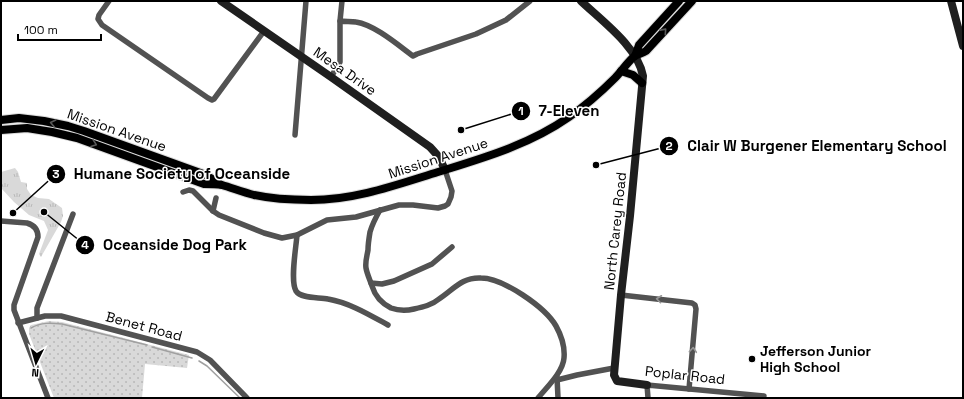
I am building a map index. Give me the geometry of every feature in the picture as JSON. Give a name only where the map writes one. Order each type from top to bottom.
[{"type":"main road","name":"Mission Avenue","points":[[1,130],[27,128],[77,138],[204,184],[220,185],[243,192],[268,197],[297,200],[324,200],[371,193],[445,170],[514,146],[537,136],[569,117],[588,102],[621,71],[635,56],[639,45],[678,1]]},
{"type":"main road","name":"Mission Avenue","points":[[635,56],[646,51],[692,1]]},
{"type":"main road","points":[[621,71],[633,75],[642,83]]},
{"type":"main road","name":"Mission Avenue","points":[[1,120],[19,118],[44,120],[84,130],[206,175],[220,185]]},
{"type":"street","points":[[109,1],[99,15],[98,19],[102,24],[212,100],[264,31]]},
{"type":"street","points":[[295,135],[306,1]]},
{"type":"street","points":[[331,77],[340,62],[340,21],[342,1]]},
{"type":"street","points":[[340,21],[357,22],[376,29],[412,56],[476,34],[506,20],[530,1]]},
{"type":"street","name":"North Carey Road","points":[[581,1],[625,42],[635,56],[643,76],[614,368]]},
{"type":"street","points":[[951,1],[963,46]]},
{"type":"street","name":"Mesa Drive","points":[[224,2],[430,148],[439,157],[445,170]]},
{"type":"street","points":[[183,192],[189,190],[193,191],[213,211],[220,215],[282,238],[297,235],[327,220],[356,217],[399,205],[413,204],[438,208],[445,206],[448,204],[452,191],[445,170]]},
{"type":"street","points":[[213,211],[216,198]]},
{"type":"street","points":[[380,210],[370,231],[366,268],[374,294],[383,304],[394,309],[404,311],[424,307],[439,299],[464,281],[470,279],[487,278],[506,285],[522,294],[544,311],[556,325],[564,346],[564,359],[557,378],[558,398]]},
{"type":"street","points":[[37,318],[37,308],[73,214]]},
{"type":"street","points":[[1,221],[31,224],[38,232],[38,237],[14,305],[14,310],[48,398]]},
{"type":"street","points":[[297,235],[293,279],[296,290],[302,296],[327,299],[345,304],[358,309],[388,325]]},
{"type":"street","points":[[371,283],[382,284],[394,281],[432,264],[452,247]]},
{"type":"street","points":[[621,295],[690,302],[695,305],[696,309],[689,389]]},
{"type":"street","name":"Benet Road","points":[[18,323],[45,316],[61,316],[197,352],[210,360],[248,398]]},
{"type":"street","points":[[538,398],[557,378],[614,368]]},
{"type":"street","name":"Poplar Road","points":[[614,368],[614,375],[617,381],[764,396]]},
{"type":"street","points":[[646,385],[648,398]]},
{"type":"green space","points":[[15,168],[21,182],[27,183],[27,189],[31,195],[38,198],[49,199],[62,208],[63,216],[61,222],[41,257],[39,254],[48,230],[44,221],[29,215],[1,188],[1,172]]},
{"type":"green space","points":[[49,321],[62,322],[189,355],[187,368],[145,364],[142,398],[54,398],[29,334],[29,328],[31,325]]},
{"type":"waterway","points":[[31,328],[50,323],[62,324],[147,345]]},
{"type":"waterway","points":[[152,347],[192,358]]},
{"type":"waterway","points":[[199,361],[207,366],[240,398]]},
{"type":"place","name":"7-Eleven","points":[[461,130]]},
{"type":"place","name":"Clair W Burgener Elementary School","points":[[596,165]]},
{"type":"place","name":"Oceanside Dog Park","points":[[44,212]]},
{"type":"place","name":"Humane Society of Oceanside","points":[[13,213]]},
{"type":"place","name":"Jefferson Junior High School","points":[[752,359]]}]
